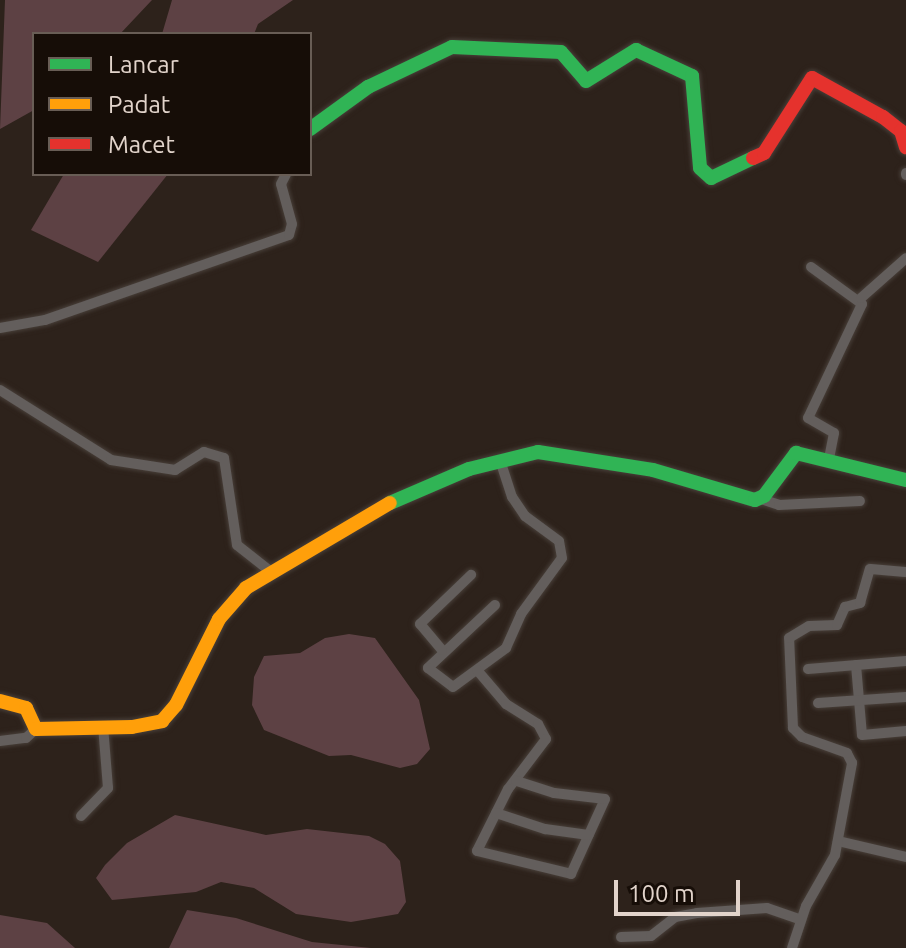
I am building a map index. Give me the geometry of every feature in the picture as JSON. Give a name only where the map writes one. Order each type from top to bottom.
[{"type":"street","points":[[312,128],[368,87],[452,47],[561,52],[586,81],[636,50],[692,76],[700,168],[715,178],[770,147],[812,78],[883,117],[901,131],[906,147]]},
{"type":"street","points":[[0,328],[45,320],[289,235],[292,224],[281,184],[285,176]]},
{"type":"street","points":[[829,458],[834,433],[808,418],[860,314],[861,298],[906,258]]},
{"type":"street","points":[[811,267],[861,298]]},
{"type":"street","points":[[0,391],[111,460],[175,470],[204,452],[224,458],[237,545],[270,571]]},
{"type":"street","points":[[0,741],[26,738],[36,729],[141,727],[168,717],[223,612],[270,571],[368,512],[500,461],[538,452],[653,470],[779,505],[860,501]]},
{"type":"street","points":[[761,499],[792,455],[829,458],[906,480]]},
{"type":"street","points":[[495,605],[442,650],[428,668],[453,687],[506,648],[521,614],[564,552],[559,541],[521,512],[500,461]]},
{"type":"street","points":[[792,948],[801,920],[838,841],[852,763],[847,753],[802,737],[793,728],[789,638],[809,626],[837,625],[845,607],[860,603],[870,569],[906,572]]},
{"type":"street","points":[[442,650],[420,624],[471,575]]},
{"type":"street","points":[[808,669],[906,661]]},
{"type":"street","points":[[856,665],[862,735],[906,731]]},
{"type":"street","points":[[477,670],[506,704],[538,724],[546,739],[516,781],[496,813],[477,851],[571,874],[605,799],[516,781]]},
{"type":"street","points":[[818,703],[906,697]]},
{"type":"street","points":[[0,701],[26,708],[36,729]]},
{"type":"street","points":[[81,816],[108,788],[103,726]]},
{"type":"street","points":[[496,813],[545,829],[589,835]]},
{"type":"street","points":[[838,841],[906,857]]},
{"type":"street","points":[[621,937],[651,936],[675,917],[697,913],[767,908],[778,916],[801,920]]},
{"type":"shaded area","points":[[5,0],[152,0],[122,32],[32,32],[32,111],[0,129]]},
{"type":"shaded area","points":[[172,0],[293,0],[258,24],[255,32],[163,32]]},
{"type":"shaded area","points":[[63,176],[166,176],[98,262],[31,230]]},
{"type":"shaded area","points":[[349,634],[375,638],[419,700],[430,749],[417,764],[400,768],[351,755],[329,756],[264,730],[252,705],[254,677],[264,656],[300,653],[325,638]]},
{"type":"shaded area","points":[[175,815],[266,835],[307,829],[369,836],[385,844],[400,861],[406,902],[398,914],[351,922],[296,914],[254,888],[221,882],[196,892],[112,900],[96,878],[105,865],[127,843]]},
{"type":"shaded area","points":[[187,910],[236,918],[312,942],[371,948],[169,948]]},
{"type":"shaded area","points":[[0,915],[47,923],[75,948],[0,948]]},
{"type":"traffic: fast","points":[[312,128],[368,87],[452,47],[561,52],[586,81],[636,50],[692,76],[700,168],[711,178],[753,158]]},
{"type":"traffic: fast","points":[[390,503],[469,469],[538,452],[653,470],[755,500],[764,496],[796,453],[906,480]]},
{"type":"traffic: slow","points":[[0,701],[26,708],[36,729],[132,727],[162,721],[176,705],[219,619],[246,588],[390,503]]},
{"type":"traffic: jam","points":[[753,158],[764,153],[812,78],[883,117],[901,131],[906,147]]}]
